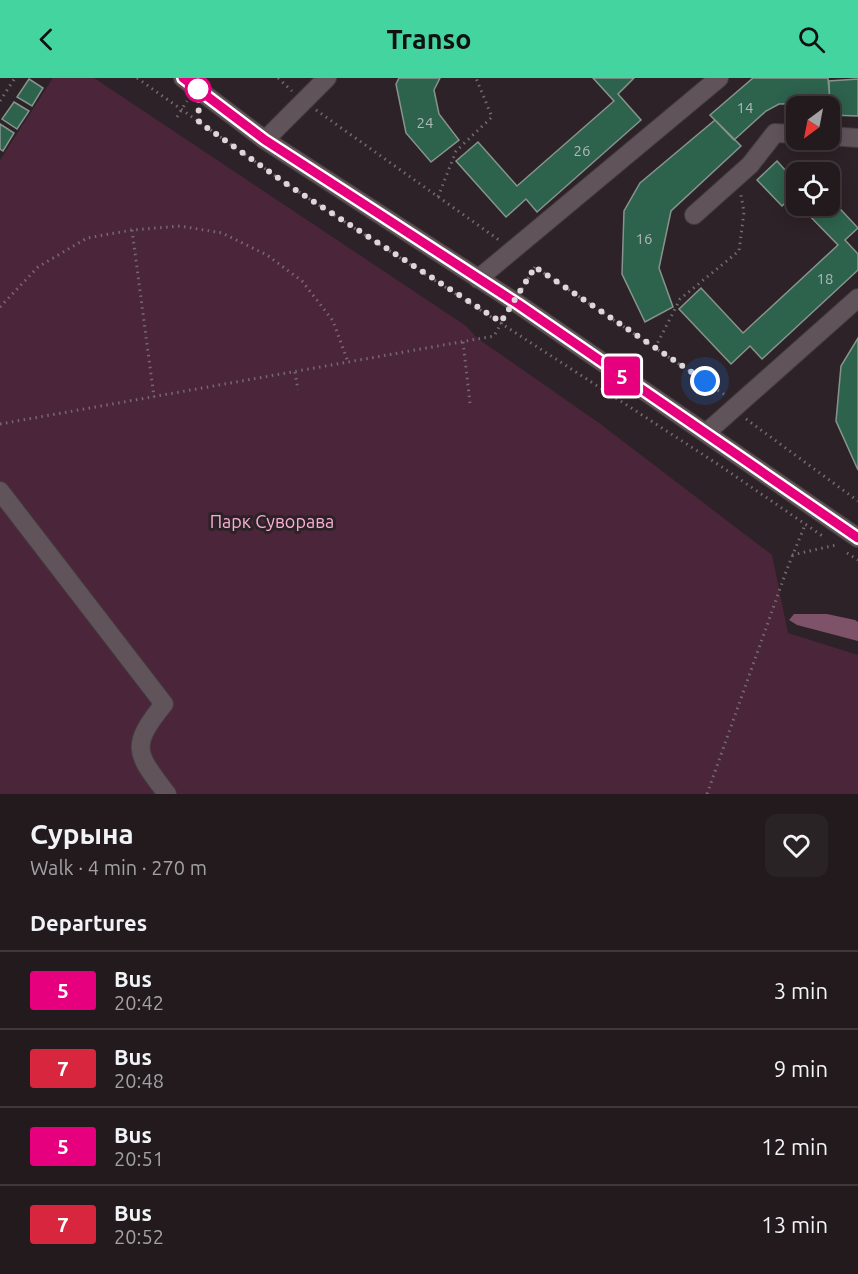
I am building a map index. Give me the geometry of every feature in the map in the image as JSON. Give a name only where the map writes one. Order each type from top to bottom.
[{"type":"street","points":[[183,78],[265,140],[514,302],[858,538]]},
{"type":"street","points":[[265,140],[327,78]]},
{"type":"street","points":[[478,279],[718,78]]},
{"type":"street","points":[[694,215],[750,165],[775,133],[786,134]]},
{"type":"street","points":[[840,137],[858,138]]},
{"type":"street","points":[[706,433],[742,411],[858,298]]},
{"type":"street","points":[[0,491],[164,704],[143,730],[139,750],[145,765],[167,794]]},
{"type":"path","points":[[0,101],[15,78]]},
{"type":"path","points":[[137,78],[288,185],[719,465],[858,560]]},
{"type":"path","points":[[144,83],[147,78]]},
{"type":"path","points":[[278,78],[304,102],[742,411],[858,501]]},
{"type":"path","points":[[438,197],[456,151],[492,117],[476,78]]},
{"type":"path","points":[[655,348],[680,298],[739,251],[744,212],[737,176]]},
{"type":"path","points":[[0,307],[38,267],[87,238],[132,230],[180,226],[222,233],[267,255],[302,281],[333,321],[348,362]]},
{"type":"path","points":[[132,230],[154,397]]},
{"type":"path","points":[[0,424],[494,336],[535,267]]},
{"type":"path","points":[[462,341],[470,403]]},
{"type":"path","points":[[295,372],[298,390]]},
{"type":"path","points":[[719,465],[742,411]]},
{"type":"path","points":[[707,794],[792,555],[806,525]]},
{"type":"path","points":[[792,555],[836,545]]},
{"type":"green space","name":"Парк Суворава","points":[[53,78],[94,78],[466,326],[477,338],[599,423],[772,555],[788,633],[858,655],[858,794],[0,794],[0,160]]},
{"type":"shaded area","points":[[794,614],[827,614],[855,620],[858,622],[858,641],[797,625],[789,620]]},
{"type":"building","points":[[399,78],[440,78],[434,90],[439,114],[459,140],[431,162],[406,133],[396,84]]},
{"type":"building","points":[[593,78],[634,78],[618,94],[641,120],[537,212],[526,199],[506,217],[456,161],[478,142],[517,186],[614,101]]},
{"type":"building","points":[[753,78],[828,78],[829,96],[786,96],[786,104],[779,104],[766,111],[734,140],[710,115]]},
{"type":"building","points":[[29,79],[43,88],[32,106],[17,97]]},
{"type":"building","points":[[858,79],[858,116],[840,115],[840,96],[829,96],[829,81]]},
{"type":"building","points":[[14,102],[29,111],[17,129],[2,119]]},
{"type":"building","points":[[715,120],[741,146],[671,211],[659,268],[673,307],[645,322],[622,274],[624,211],[640,183]]},
{"type":"building","points":[[0,124],[14,133],[3,151],[0,149]]},
{"type":"building","points":[[777,161],[786,171],[786,202],[782,206],[757,180]]},
{"type":"building","points":[[840,209],[858,228],[845,240],[858,254],[858,270],[762,359],[750,346],[731,364],[679,309],[701,288],[743,333],[838,245],[810,216],[840,216]]},
{"type":"building","points":[[858,338],[858,470],[836,421],[841,366]]},
{"type":"bus line","name":"5","points":[[183,78],[265,140],[518,304],[858,538]]},
{"type":"route","points":[[198,89],[199,122],[288,185],[501,322],[535,267],[705,381]]}]
